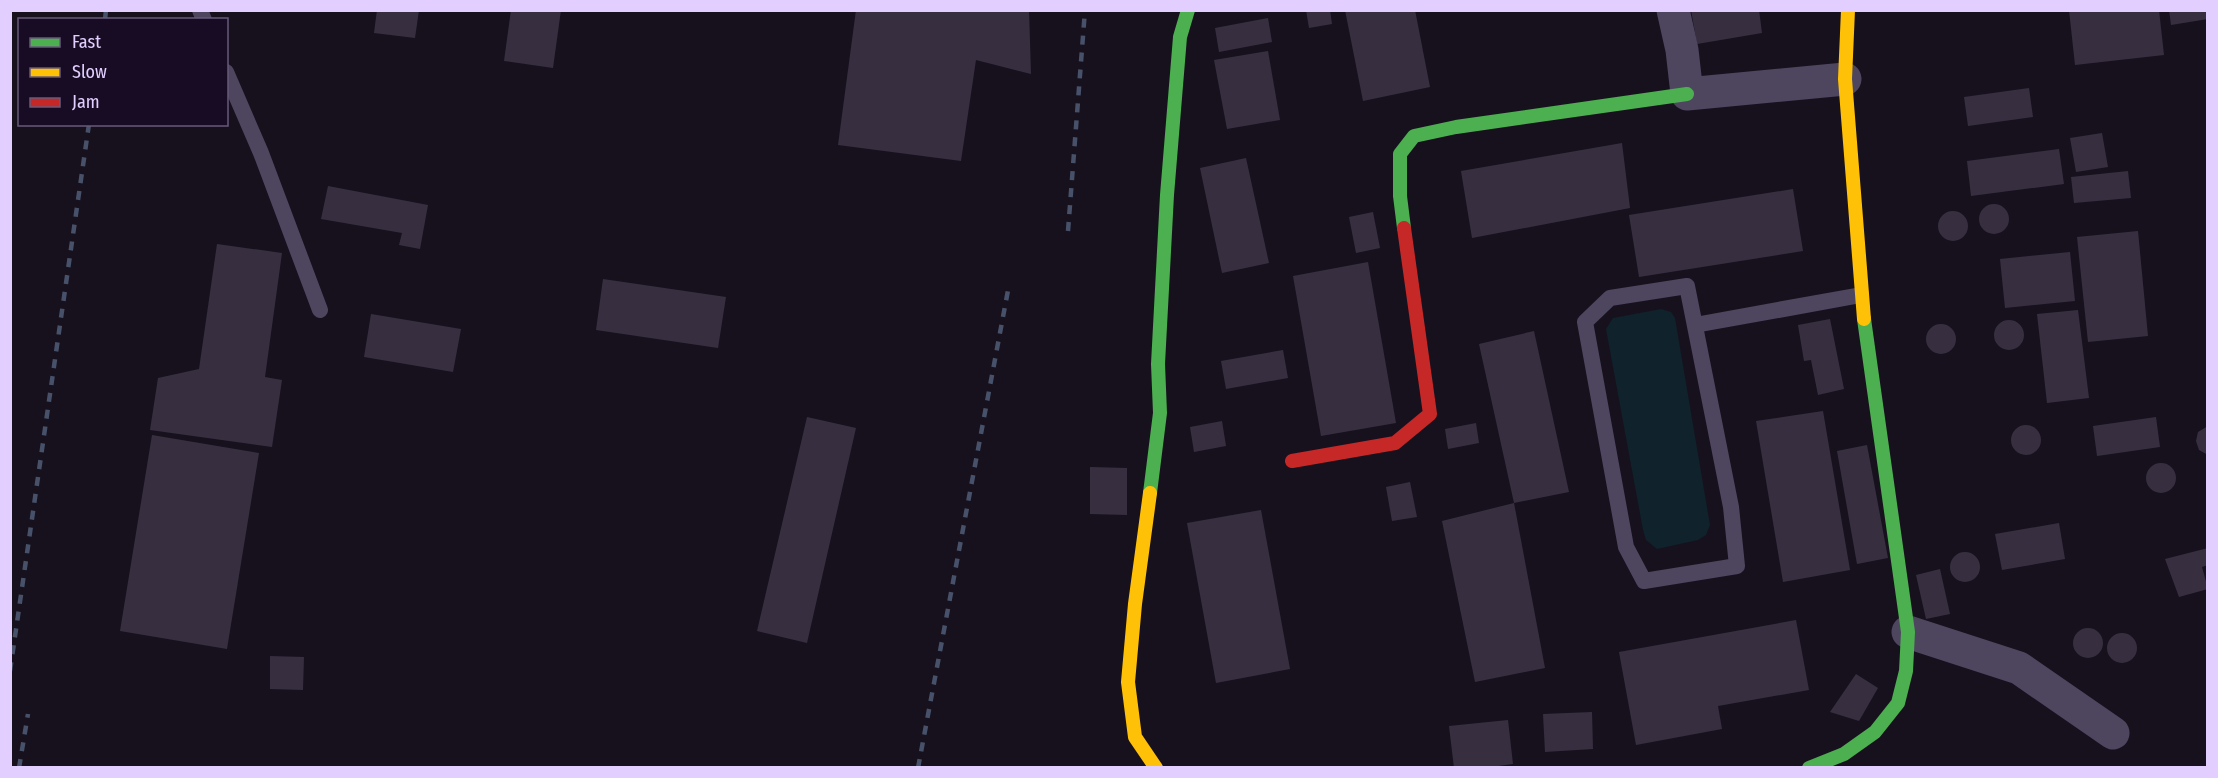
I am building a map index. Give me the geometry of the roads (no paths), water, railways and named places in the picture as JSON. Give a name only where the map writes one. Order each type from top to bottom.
[{"type":"street","points":[[1156,768],[1135,737],[1128,682],[1135,604],[1160,413],[1158,364],[1167,195],[1180,37],[1188,10]]},
{"type":"street","points":[[1673,10],[1682,50],[1687,94]]},
{"type":"street","points":[[1809,768],[1844,754],[1875,732],[1898,703],[1905,671],[1908,632],[1861,295],[1845,79],[1848,10]]},
{"type":"street","points":[[1292,461],[1395,443],[1431,414],[1400,196],[1400,154],[1414,136],[1456,127],[1687,94],[1845,79]]},
{"type":"street","points":[[1908,632],[2019,668],[2113,733]]},
{"type":"lane","points":[[228,77],[261,153],[320,310]]},
{"type":"lane","points":[[1687,286],[1695,325],[1731,507],[1737,566],[1644,581],[1626,548],[1585,322],[1610,298],[1687,286]]},
{"type":"lane","points":[[1695,325],[1861,295]]},
{"type":"railway","points":[[105,18],[106,10]]},
{"type":"railway","points":[[1068,231],[1085,10]]},
{"type":"railway","points":[[10,671],[89,126]]},
{"type":"railway","points":[[918,768],[1009,285]]},
{"type":"railway","points":[[19,768],[28,714]]}]
